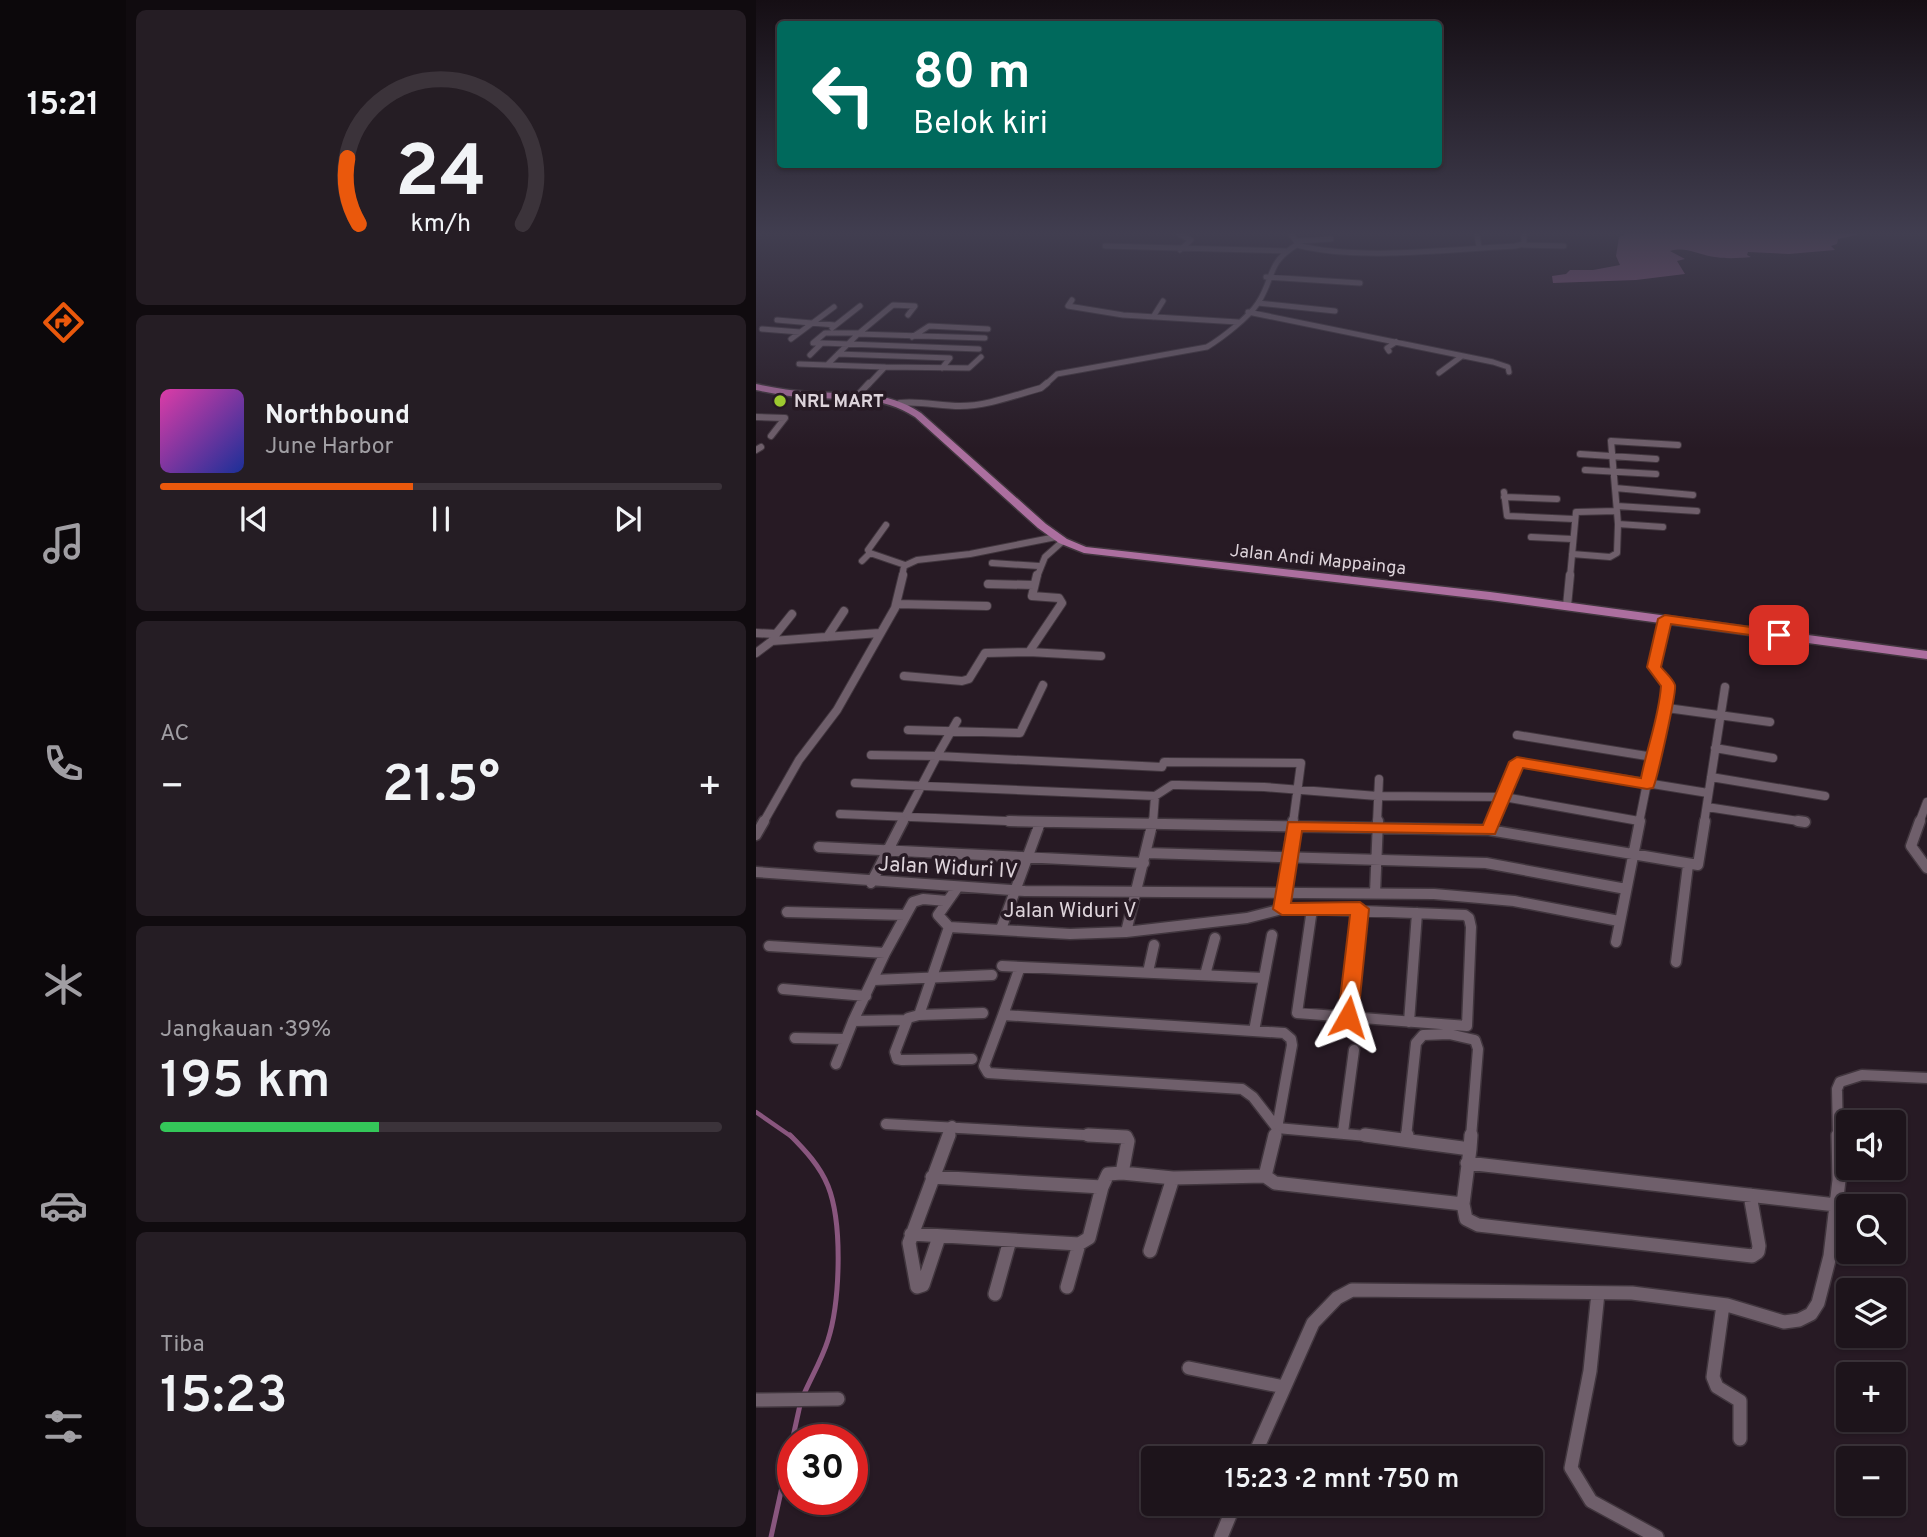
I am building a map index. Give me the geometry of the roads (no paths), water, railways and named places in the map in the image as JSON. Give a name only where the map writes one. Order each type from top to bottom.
[{"type":"main road","name":"Jalan Andi Mappainga","points":[[756,387],[810,395],[858,395],[900,403],[918,415],[1060,539],[1084,550],[1567,606],[1927,655]]},
{"type":"street","points":[[860,306],[813,343],[979,349]]},
{"type":"street","points":[[827,365],[892,306]]},
{"type":"street","points":[[908,314],[915,306],[909,306]]},
{"type":"street","points":[[1069,306],[1153,317],[1238,322]]},
{"type":"street","points":[[1153,317],[1160,306]]},
{"type":"street","points":[[900,403],[925,401],[960,406],[980,404],[1041,388],[1058,374],[1206,347],[1219,340],[1255,306]]},
{"type":"street","points":[[1284,306],[1335,311]]},
{"type":"street","points":[[791,339],[834,307]]},
{"type":"street","points":[[1248,312],[1500,364],[1508,367],[1509,372]]},
{"type":"street","points":[[776,320],[835,326]]},
{"type":"street","points":[[858,395],[914,336],[929,326],[988,329]]},
{"type":"street","points":[[762,329],[800,332]]},
{"type":"street","points":[[825,333],[985,338]]},
{"type":"street","points":[[1389,351],[1387,348],[1396,342]]},
{"type":"street","points":[[810,355],[822,343]]},
{"type":"street","points":[[942,369],[959,348]]},
{"type":"street","points":[[838,354],[950,358]]},
{"type":"street","points":[[855,366],[866,356]]},
{"type":"street","points":[[1438,373],[1462,356]]},
{"type":"street","points":[[799,364],[969,368],[981,357]]},
{"type":"street","points":[[912,368],[923,358]]},
{"type":"street","points":[[756,417],[785,418],[771,436]]},
{"type":"street","points":[[1572,554],[1616,555],[1618,524],[1611,440],[1678,445]]},
{"type":"street","points":[[1580,454],[1656,458]]},
{"type":"street","points":[[1585,470],[1656,474]]},
{"type":"street","points":[[1615,488],[1693,495]]},
{"type":"street","points":[[1558,499],[1504,494],[1507,516],[1574,519]]},
{"type":"street","points":[[1567,606],[1574,519],[1578,510],[1617,508],[1697,511]]},
{"type":"street","points":[[1618,524],[1664,527]]},
{"type":"street","points":[[870,553],[868,550],[886,525]]},
{"type":"street","points":[[1531,537],[1572,539]]},
{"type":"street","points":[[756,835],[799,760],[837,710],[897,604],[902,569],[905,565],[918,560],[1060,539]]},
{"type":"street","points":[[1030,652],[1063,601],[1059,597],[1032,596],[1040,566],[1060,539]]},
{"type":"street","points":[[870,553],[905,565]]},
{"type":"street","points":[[862,561],[870,553]]},
{"type":"street","points":[[992,563],[1040,566]]},
{"type":"street","points":[[988,584],[1034,586]]},
{"type":"street","points":[[897,604],[987,606]]},
{"type":"street","points":[[827,637],[844,611]]},
{"type":"street","points":[[756,653],[774,637],[792,614]]},
{"type":"street","points":[[1616,942],[1639,821],[1667,708],[1668,686],[1654,667],[1665,619]]},
{"type":"street","points":[[756,633],[774,637],[827,637],[879,633]]},
{"type":"street","points":[[904,676],[962,681],[971,677],[985,653],[1030,652],[1101,656]]},
{"type":"street","points":[[908,730],[1020,733],[1043,685]]},
{"type":"street","points":[[840,814],[1056,823],[1489,830],[1688,865],[1699,863],[1725,687]]},
{"type":"street","points":[[1667,708],[1770,722]]},
{"type":"street","points":[[871,883],[957,721]]},
{"type":"street","points":[[1517,735],[1653,757]]},
{"type":"street","points":[[1715,748],[1773,758]]},
{"type":"street","points":[[871,755],[1162,767],[1164,762],[1301,763],[1300,790],[1282,909]]},
{"type":"street","points":[[1489,830],[1515,763],[1708,793]]},
{"type":"street","points":[[1711,777],[1825,796]]},
{"type":"street","points":[[1375,893],[1379,779]]},
{"type":"street","points":[[855,783],[1155,796],[1172,785],[1178,785],[1377,796],[1504,797],[1639,821]]},
{"type":"street","points":[[1126,932],[1138,893],[1153,824],[1155,796]]},
{"type":"street","points":[[1927,802],[1912,846],[1927,868]]},
{"type":"street","points":[[1707,807],[1805,822]]},
{"type":"street","points":[[1001,929],[1040,822]]},
{"type":"street","points":[[819,847],[1029,857],[1290,858],[1486,863],[1626,889]]},
{"type":"street","points":[[1676,962],[1688,865]]},
{"type":"street","name":"Jalan Widuri IV","points":[[756,872],[871,883],[1015,891],[1138,893],[1286,890],[1492,898],[1619,920]]},
{"type":"street","points":[[919,1015],[948,927],[938,915],[957,887]]},
{"type":"street","points":[[836,1064],[844,1039],[905,915],[916,900],[947,901]]},
{"type":"street","name":"Jalan Widuri V","points":[[948,927],[1070,934],[1126,932],[1247,918],[1282,909],[1360,909],[1462,915],[1470,920],[1466,1026],[1409,1022]]},
{"type":"street","points":[[1312,909],[1297,1013],[1409,1022],[1417,914]]},
{"type":"street","points":[[1348,1017],[1360,909]]},
{"type":"street","points":[[787,912],[905,915]]},
{"type":"street","points":[[1254,1031],[1272,935]]},
{"type":"street","points":[[1205,975],[1215,938]]},
{"type":"street","points":[[1148,972],[1154,944]]},
{"type":"street","points":[[769,946],[886,953]]},
{"type":"street","points":[[1002,966],[1264,978]]},
{"type":"street","points":[[1020,967],[984,1066],[986,1071],[995,1074],[1242,1089],[1253,1096],[1266,1118],[1278,1128],[1343,1132],[1470,1149]]},
{"type":"street","points":[[874,980],[992,975]]},
{"type":"street","points":[[783,989],[866,996]]},
{"type":"street","points":[[853,1021],[906,1020],[919,1015],[983,1013]]},
{"type":"street","points":[[1002,1015],[1284,1034],[1291,1039],[1278,1128],[1265,1175]]},
{"type":"street","points":[[906,1020],[895,1052],[897,1059],[972,1059]]},
{"type":"street","points":[[1406,1140],[1416,1043],[1423,1035],[1429,1034],[1467,1037],[1475,1040],[1479,1049],[1463,1204],[1466,1219],[1478,1225],[1752,1256],[1758,1252],[1759,1246],[1750,1195]]},
{"type":"street","points":[[795,1038],[844,1039]]},
{"type":"street","points":[[1343,1132],[1354,1050]]},
{"type":"street","points":[[1837,1194],[1839,1148],[1837,1089],[1840,1082],[1862,1075],[1927,1078]]},
{"type":"street","points":[[886,1124],[1120,1135],[1128,1141],[1122,1173]]},
{"type":"street","points":[[939,1237],[923,1285],[917,1287],[909,1243],[952,1126]]},
{"type":"street","points":[[1258,1446],[1313,1324],[1337,1298],[1352,1290],[1632,1293],[1723,1305],[1784,1322],[1799,1320],[1811,1314],[1818,1303],[1830,1256],[1836,1205],[1467,1163]]},
{"type":"street","points":[[911,1234],[1079,1244],[1089,1238],[1108,1174],[1122,1173],[1173,1178],[1265,1175],[1282,1186],[1463,1204]]},
{"type":"street","points":[[932,1177],[1102,1187]]},
{"type":"street","points":[[1150,1251],[1173,1178]]},
{"type":"street","points":[[995,1294],[1010,1240]]},
{"type":"street","points":[[1067,1287],[1079,1244]]},
{"type":"street","points":[[1598,1293],[1590,1371],[1572,1468],[1591,1501],[1657,1537]]},
{"type":"street","points":[[1723,1305],[1713,1377],[1717,1387],[1740,1401],[1740,1439]]},
{"type":"street","points":[[1189,1368],[1284,1387]]},
{"type":"street","points":[[756,1400],[834,1399]]},
{"type":"street","points":[[1221,1537],[1230,1516]]},
{"type":"waterway","points":[[756,1112],[792,1137]]},
{"type":"waterway","points":[[792,1137],[807,1152],[825,1179],[833,1202],[838,1241],[837,1285],[832,1324],[823,1354],[804,1394]]},
{"type":"waterway","points":[[771,1537],[800,1405]]},
{"type":"place","name":"NRL MART","points":[[780,401]]}]
